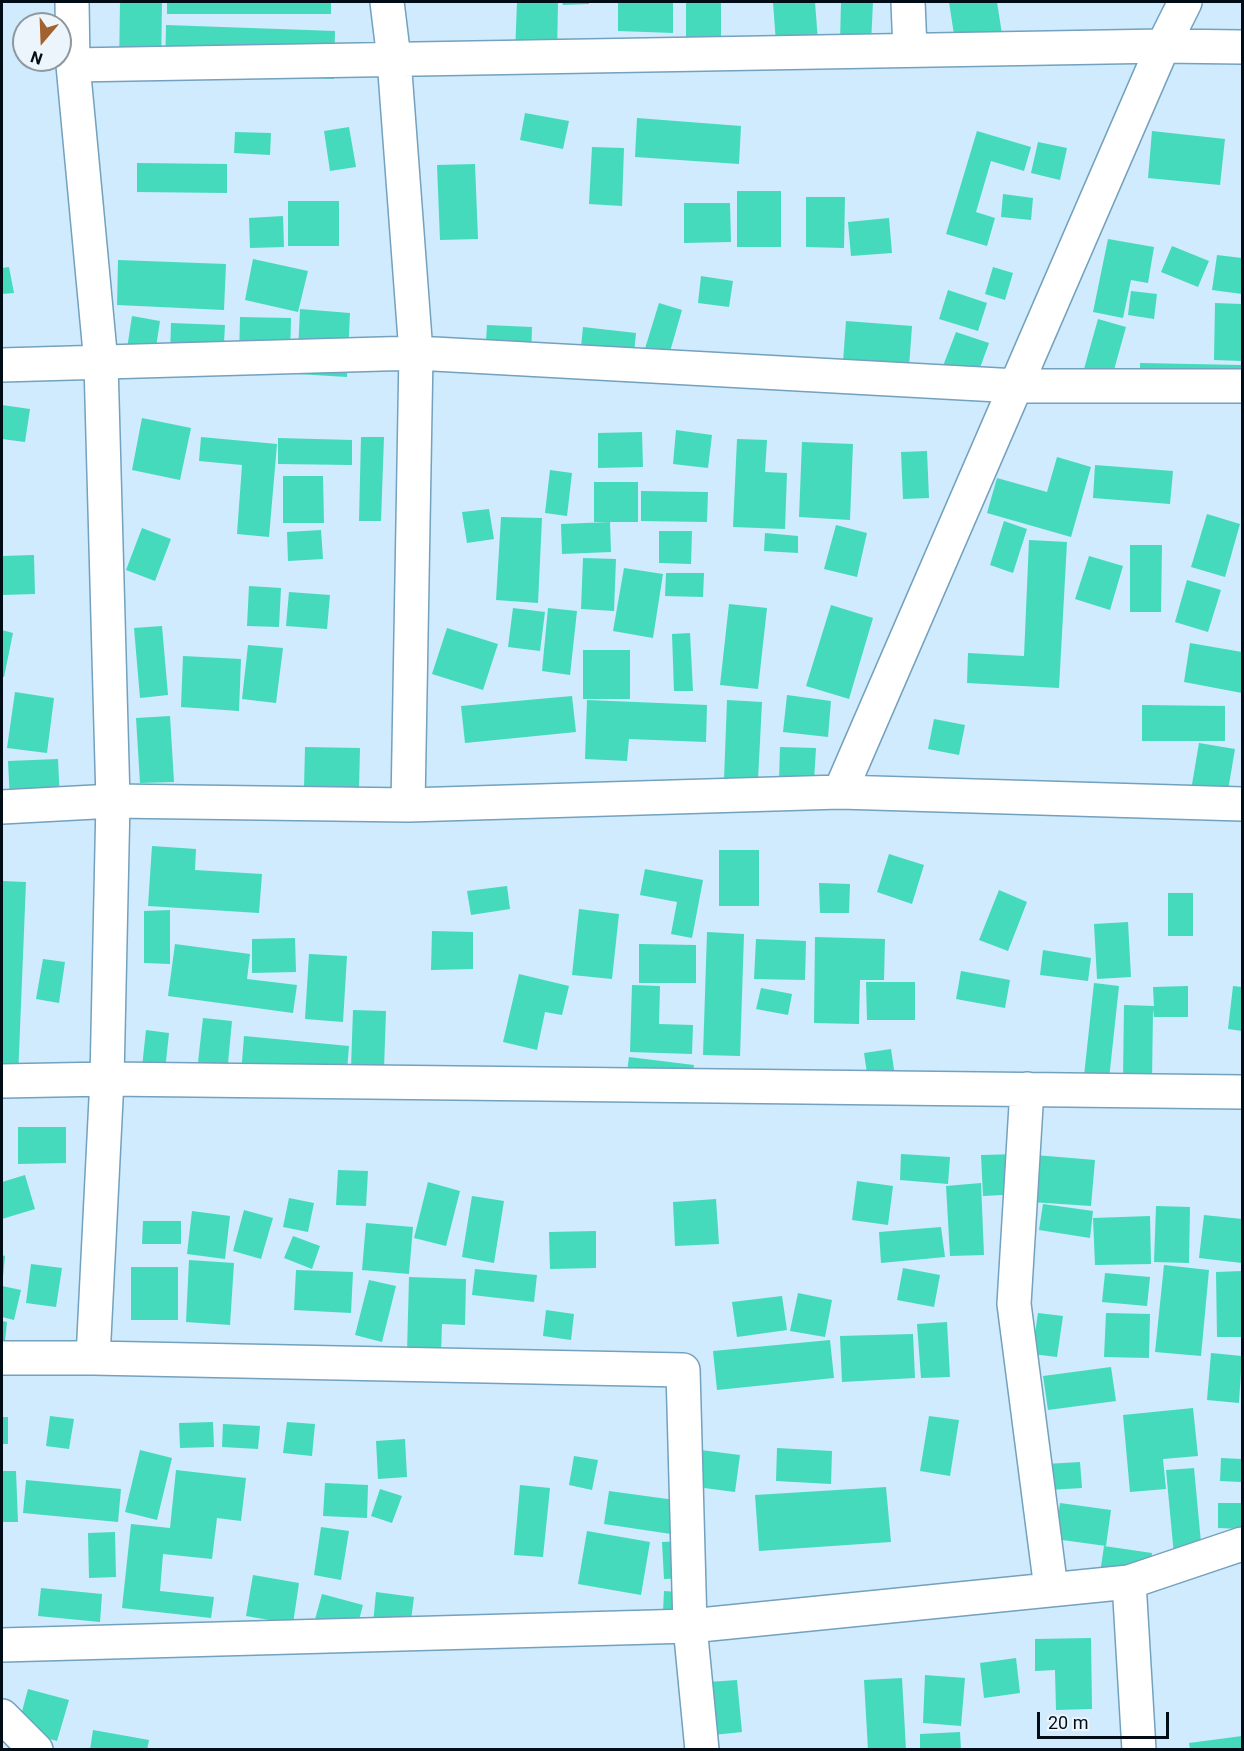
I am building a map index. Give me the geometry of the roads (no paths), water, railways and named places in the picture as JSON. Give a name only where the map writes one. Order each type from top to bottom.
[{"type":"street","points":[[72,2],[73,65],[101,363],[113,801],[107,1079],[93,1358]]},
{"type":"street","points":[[387,2],[394,59],[416,353],[408,805]]},
{"type":"street","points":[[908,2],[910,50]]},
{"type":"street","points":[[840,792],[1163,46],[1185,2]]},
{"type":"street","points":[[73,65],[1163,46],[1242,47]]},
{"type":"street","points":[[2,365],[416,353],[1017,386],[1242,387]]},
{"type":"street","points":[[2,807],[113,801],[408,805],[840,792],[1242,804]]},
{"type":"street","points":[[2,1081],[107,1079],[1242,1092]]},
{"type":"street","points":[[1027,1089],[1014,1304],[1051,1590]]},
{"type":"street","points":[[2,1358],[683,1370],[690,1626],[702,1749]]},
{"type":"street","points":[[2,1645],[690,1626],[1129,1582],[1242,1544]]},
{"type":"street","points":[[1129,1582],[1139,1749]]},
{"type":"street","points":[[2,1716],[36,1749]]}]
